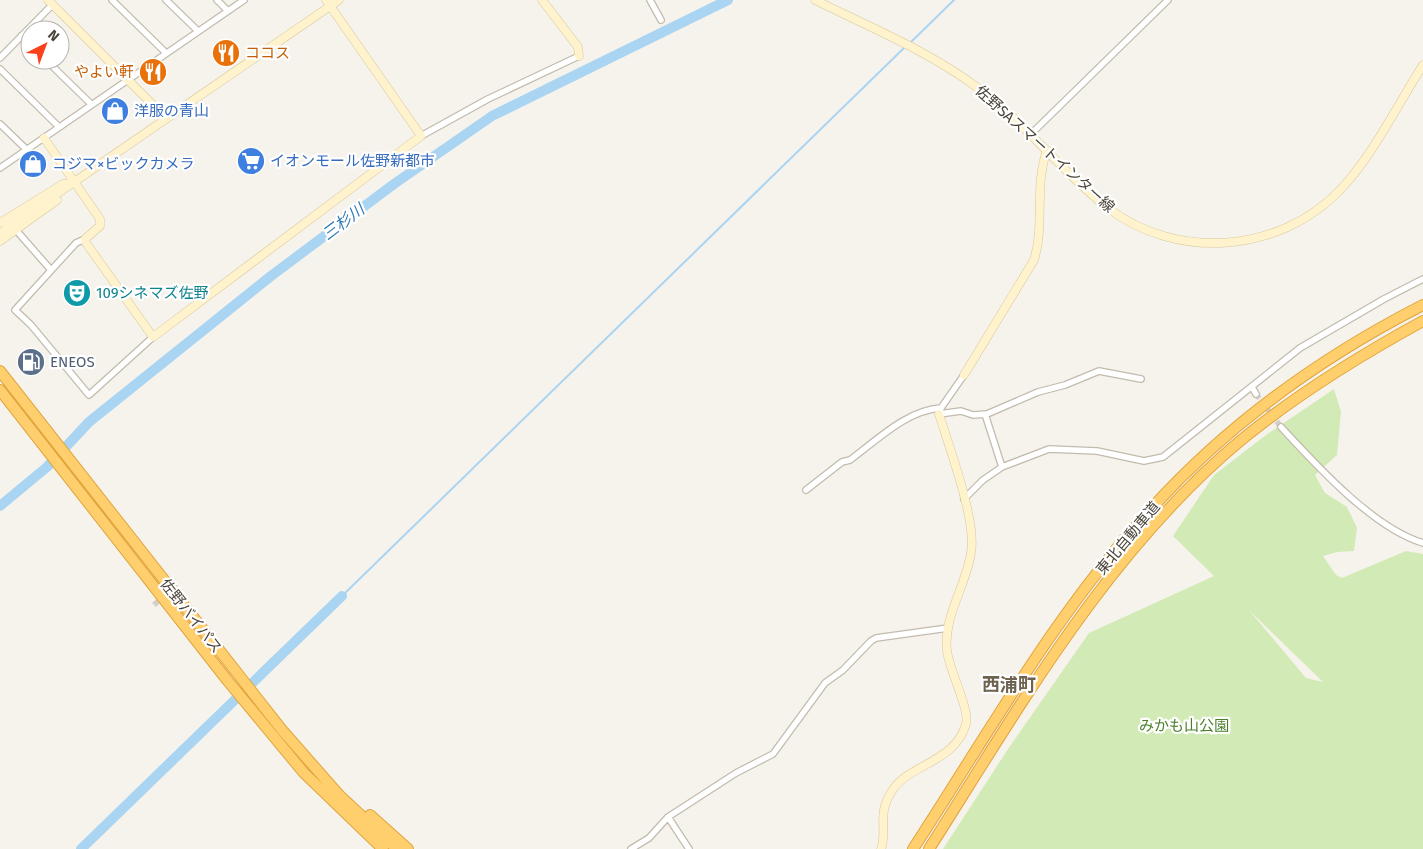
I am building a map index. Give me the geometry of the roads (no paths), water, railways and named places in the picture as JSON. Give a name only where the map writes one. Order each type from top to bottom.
[{"type":"highway","name":"東北自動車道","points":[[913,849],[1048,642],[1099,571],[1150,510],[1205,455],[1259,409],[1323,363],[1423,306]]},
{"type":"highway","name":"東北自動車道","points":[[929,849],[1068,636],[1110,579],[1160,520],[1214,465],[1268,419],[1330,375],[1423,321]]},
{"type":"highway","name":"佐野バイパス","points":[[0,371],[232,677]]},
{"type":"highway","name":"佐野バイパス","points":[[0,390],[69,480],[254,704],[304,773],[383,849]]},
{"type":"highway","name":"佐野バイパス","points":[[254,704],[340,796],[397,849]]},
{"type":"highway","points":[[312,767],[337,784],[408,849]]},
{"type":"street","points":[[112,0],[166,53]]},
{"type":"street","points":[[166,0],[198,31]]},
{"type":"street","points":[[217,0],[228,11]]},
{"type":"street","points":[[0,168],[244,0]]},
{"type":"street","points":[[0,233],[329,3],[339,0]]},
{"type":"street","points":[[44,138],[101,223],[98,229],[76,243],[15,310],[31,325],[89,395],[154,337],[421,136],[488,99],[579,56],[578,47],[542,0]]},
{"type":"street","points":[[650,0],[661,20]]},
{"type":"street","name":"佐野SAスマートインター線","points":[[815,0],[898,42],[977,87],[1031,134],[1110,210],[1151,233],[1186,242],[1207,244],[1248,240],[1285,229],[1320,208],[1340,190],[1358,169],[1423,65]]},
{"type":"street","points":[[1031,134],[1168,0]]},
{"type":"street","points":[[35,20],[50,2],[166,118]]},
{"type":"street","points":[[329,3],[421,136]]},
{"type":"street","points":[[0,58],[20,37]]},
{"type":"street","points":[[0,69],[59,128]]},
{"type":"street","points":[[56,70],[91,104]]},
{"type":"street","points":[[0,124],[27,150]]},
{"type":"street","points":[[881,849],[883,844],[882,815],[892,790],[908,775],[934,763],[960,737],[966,725],[961,697],[947,650],[948,628],[972,553],[972,537],[964,499],[940,411],[1034,260],[1038,247],[1040,179],[1047,150]]},
{"type":"street","points":[[0,223],[63,184],[75,182]]},
{"type":"street","points":[[0,241],[69,190],[75,182]]},
{"type":"street","points":[[16,230],[51,270]]},
{"type":"street","points":[[85,239],[91,252],[154,337]]},
{"type":"street","points":[[964,499],[983,480],[1002,467],[1049,449],[1096,451],[1144,461],[1163,457],[1300,348],[1384,299],[1423,279]]},
{"type":"street","points":[[806,490],[842,462],[850,460],[912,415],[931,408],[940,411],[984,414],[1038,392],[1065,385],[1099,371],[1141,379]]},
{"type":"street","points":[[1252,387],[1256,394]]},
{"type":"street","points":[[984,414],[1002,467]]},
{"type":"street","points":[[1281,427],[1310,459],[1378,518],[1401,534],[1423,543]]},
{"type":"street","points":[[630,849],[649,838],[668,817],[736,774],[774,754],[825,683],[843,670],[871,641],[876,638],[948,628]]},
{"type":"street","points":[[668,817],[689,849]]},
{"type":"waterway","name":"三杉川","points":[[0,506],[47,467],[89,422],[271,276],[394,184],[492,116],[728,0]]},
{"type":"waterway","points":[[909,44],[954,0]]},
{"type":"waterway","points":[[342,596],[905,47]]},
{"type":"waterway","points":[[81,849],[342,596]]},
{"type":"tunnel","points":[[1256,394],[1281,427]]},
{"type":"tunnel","points":[[154,605],[176,584]]},
{"type":"place","name":"ココス","points":[[226,53]]},
{"type":"place","name":"やよい軒","points":[[153,72]]},
{"type":"place","name":"洋服の青山","points":[[115,111]]},
{"type":"place","name":"イオンモール佐野新都市","points":[[251,161]]},
{"type":"place","name":"コジマ×ビックカメラ","points":[[33,164]]},
{"type":"place","name":"109シネマズ佐野","points":[[77,293]]},
{"type":"place","name":"ENEOS","points":[[31,362]]},
{"type":"district","name":"西浦町","points":[[1009,685]]},
{"type":"park label","name":"みかも山公園","points":[[1184,726]]}]
